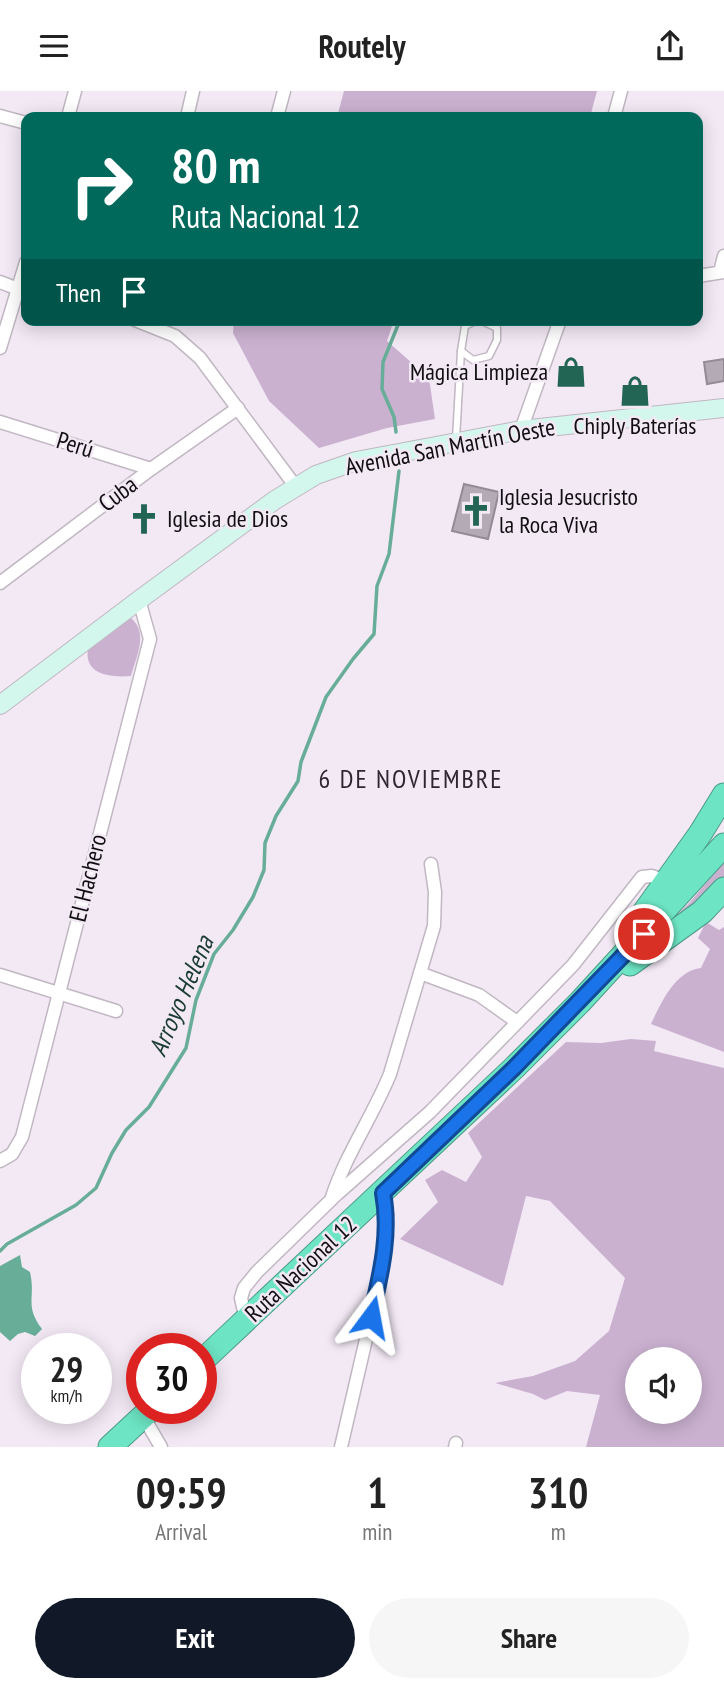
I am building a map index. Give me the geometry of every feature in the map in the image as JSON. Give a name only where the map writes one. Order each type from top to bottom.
[{"type":"highway","points":[[580,1002],[700,834],[724,795]]},
{"type":"highway","name":"Ruta Nacional 12","points":[[217,1347],[514,1068],[580,1002],[724,845]]},
{"type":"highway","points":[[580,1002],[702,912],[724,889]]},
{"type":"highway","points":[[110,1447],[135,1424]]},
{"type":"main road","name":"Avenida San Martín Oeste","points":[[0,705],[139,600],[316,475],[356,461],[521,430],[724,408]]},
{"type":"street","points":[[69,112],[75,91]]},
{"type":"street","points":[[188,112],[193,91]]},
{"type":"street","points":[[278,112],[284,91]]},
{"type":"street","points":[[615,112],[621,91]]},
{"type":"street","points":[[0,116],[21,122]]},
{"type":"street","points":[[703,275],[722,272],[724,256]]},
{"type":"street","points":[[0,282],[21,291]]},
{"type":"street","points":[[0,348],[21,294]]},
{"type":"street","points":[[151,326],[175,336],[201,358],[296,487]]},
{"type":"street","points":[[521,430],[558,326]]},
{"type":"street","name":"Cuba","points":[[0,583],[151,469],[238,408]]},
{"type":"street","name":"Perú","points":[[0,422],[151,469]]},
{"type":"street","name":"El Hachero","points":[[0,1161],[12,1154],[22,1137],[150,639],[139,600]]},
{"type":"street","points":[[331,1200],[337,1180],[386,1085],[434,926],[435,892],[431,864]]},
{"type":"street","points":[[246,1320],[242,1299],[244,1288],[257,1272],[331,1200],[430,1112],[573,965],[642,877],[652,876],[666,882]]},
{"type":"street","points":[[420,973],[479,995],[517,1022]]},
{"type":"street","points":[[1,980],[59,992],[116,1011]]},
{"type":"street","points":[[341,1447],[383,1265],[387,1214],[383,1193]]},
{"type":"street","points":[[151,1424],[160,1447]]},
{"type":"lane","points":[[456,441],[465,326]]},
{"type":"lane","points":[[461,351],[473,360],[489,356],[497,341],[497,328],[492,326]]},
{"type":"shaded area","points":[[344,91],[597,91],[591,112],[338,112]]},
{"type":"shaded area","points":[[234,326],[392,326],[387,341],[429,378],[435,419],[387,428],[319,448],[269,401],[233,333]]},
{"type":"shaded area","points":[[131,618],[140,638],[131,676],[113,676],[97,671],[88,661],[90,642]]},
{"type":"shaded area","points":[[724,862],[724,878],[679,923],[675,917]]},
{"type":"shaded area","points":[[706,922],[719,930],[724,927],[724,1052],[651,1024],[676,981],[692,970],[701,968],[710,949],[698,938]]},
{"type":"shaded area","points":[[631,1039],[656,1041],[654,1051],[724,1068],[724,1447],[586,1447],[600,1395],[567,1391],[545,1400],[495,1383],[533,1376],[575,1361],[609,1331],[625,1278],[550,1201],[526,1196],[503,1286],[400,1239],[438,1202],[425,1180],[442,1170],[466,1182],[482,1157],[468,1133],[566,1042],[601,1043]]},
{"type":"shaded area","points":[[20,1255],[22,1267],[30,1272],[33,1314],[42,1329],[38,1333],[21,1333],[10,1341],[0,1332],[0,1266]]},
{"type":"building","points":[[724,359],[724,381],[707,384],[704,362]]},
{"type":"building","points":[[464,484],[499,492],[488,539],[452,531]]},
{"type":"waterway","name":"Arroyo Helena","points":[[396,432],[394,417],[382,389],[383,362],[398,326]]},
{"type":"waterway","name":"Arroyo Helena","points":[[0,1251],[7,1244],[76,1205],[96,1188],[126,1130],[149,1107],[186,1048],[196,1000],[214,954],[233,930],[253,897],[264,870],[265,843],[276,816],[298,781],[301,762],[326,697],[374,634],[377,586],[389,554],[399,471]]},
{"type":"place","name":"Mágica Limpieza","points":[[571,372]]},
{"type":"place","name":"Chiply Baterías","points":[[635,391]]},
{"type":"place","name":"Iglesia Jesucristo la Roca Viva","points":[[476,511]]},
{"type":"place","name":"Iglesia de Dios","points":[[144,519]]},
{"type":"district","name":"6 DE NOVIEMBRE","points":[[411,779]]},
{"type":"route","points":[[371,1317],[383,1265],[387,1214],[383,1193],[514,1068],[644,934]]}]
